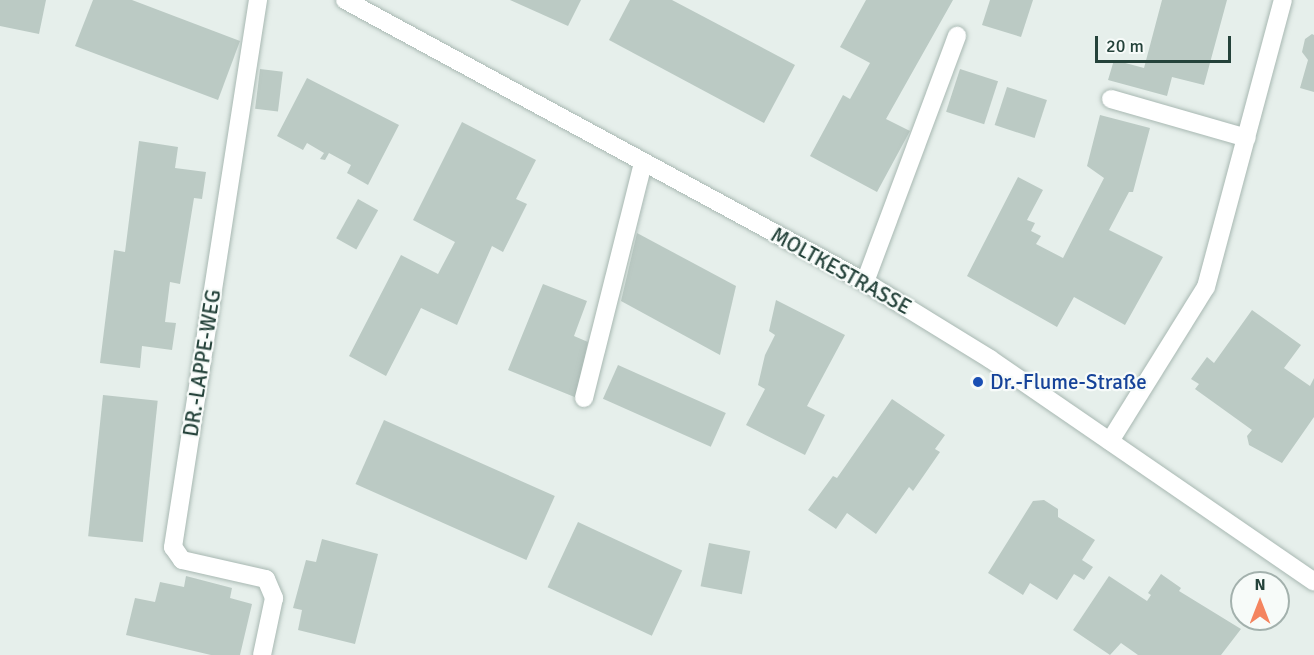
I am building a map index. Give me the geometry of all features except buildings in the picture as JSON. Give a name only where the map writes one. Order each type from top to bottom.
[{"type":"street","name":"DR.-LAPPE-WEG","points":[[258,0],[173,547],[182,560],[266,579],[274,598],[262,655]]},
{"type":"street","name":"MOLTKESTRASSE","points":[[345,0],[866,282],[990,359],[1314,582]]},
{"type":"street","points":[[1110,441],[1206,287],[1282,0]]},
{"type":"street","points":[[866,282],[957,36]]},
{"type":"street","points":[[1111,99],[1247,138]]},
{"type":"street","points":[[584,398],[643,163]]},
{"type":"place","name":"Dr.-Flume-Straße","points":[[978,382]]}]
